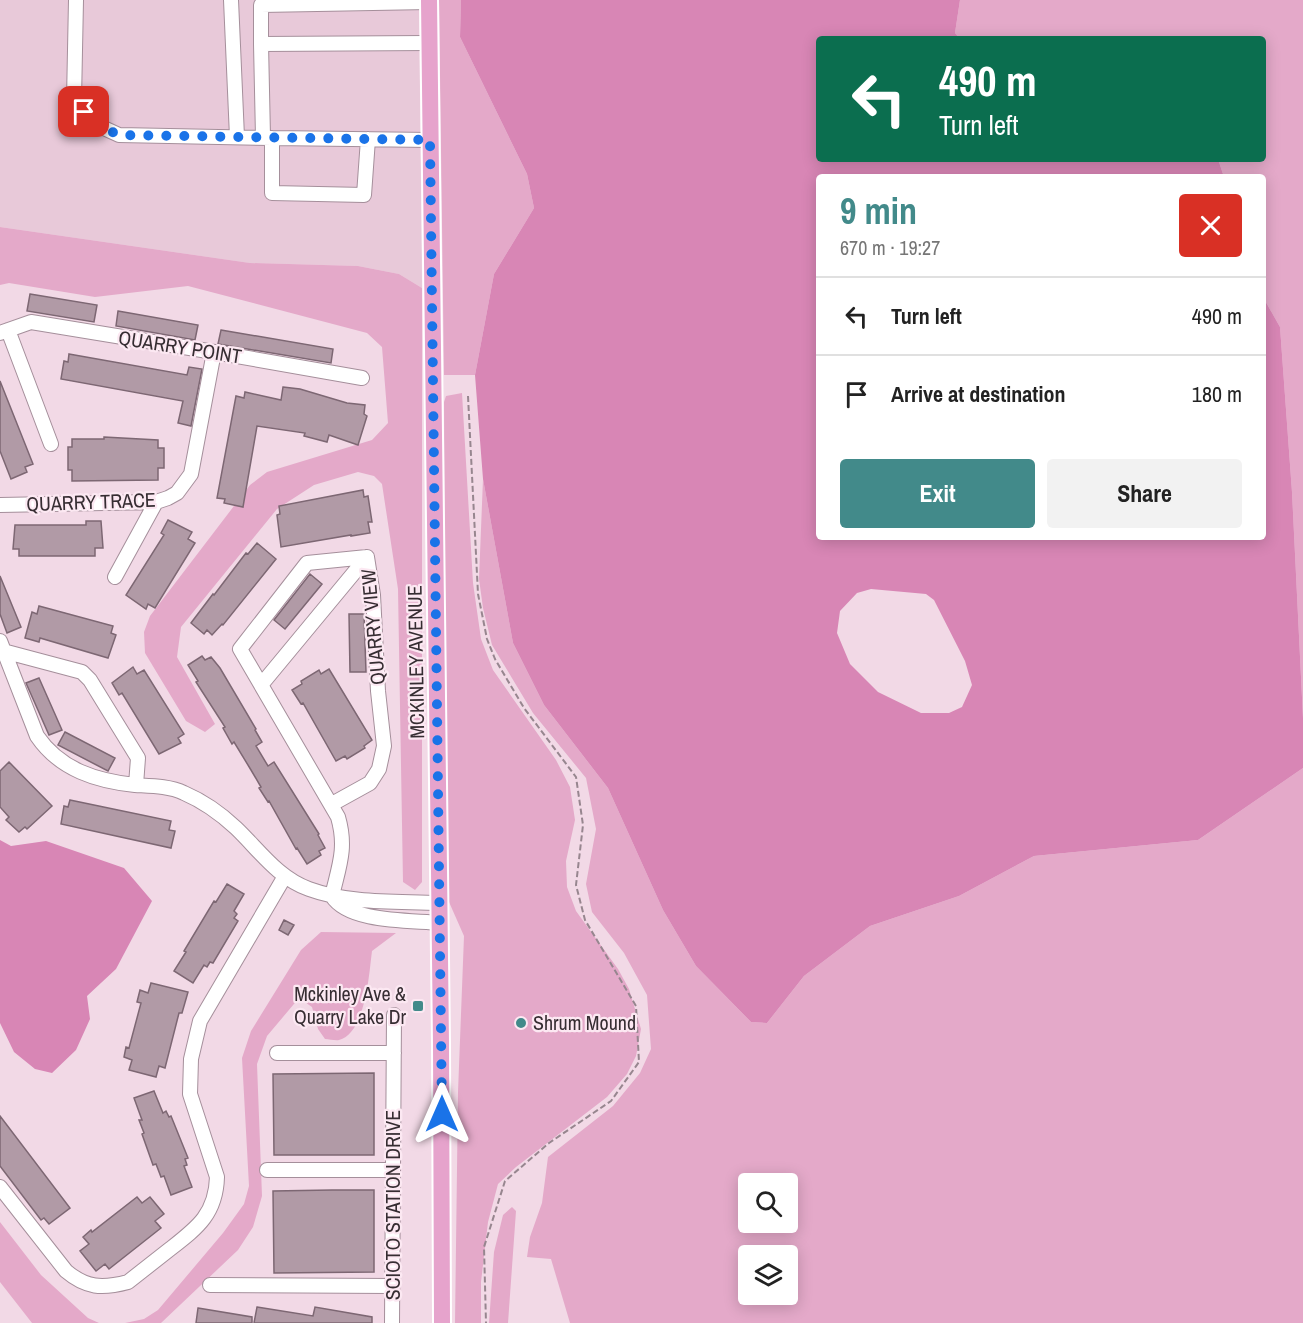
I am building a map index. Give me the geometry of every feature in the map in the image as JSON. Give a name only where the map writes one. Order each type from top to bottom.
[{"type":"main road","name":"MCKINLEY AVENUE","points":[[429,1],[440,922],[442,1323]]},
{"type":"street","points":[[76,0],[74,100],[95,124],[119,135],[430,140]]},
{"type":"street","points":[[231,0],[237,137]]},
{"type":"street","points":[[368,139],[364,195],[272,193],[261,44],[261,3],[429,1]]},
{"type":"street","points":[[261,44],[429,43]]},
{"type":"street","name":"QUARRY POINT","points":[[4,332],[31,322],[214,351],[362,378]]},
{"type":"street","points":[[4,332],[51,444]]},
{"type":"street","name":"QUARRY TRACE","points":[[0,505],[156,501],[177,493],[191,474],[214,351]]},
{"type":"street","points":[[115,577],[156,501]]},
{"type":"street","points":[[261,685],[367,557]]},
{"type":"street","name":"QUARRY VIEW","points":[[332,804],[370,783],[379,769],[384,746],[378,691],[373,595],[367,557],[307,563],[240,649],[332,804],[343,834],[344,848],[332,896]]},
{"type":"street","points":[[2,646],[37,736],[45,748],[61,761],[90,776],[118,783],[179,791],[208,804],[285,876],[307,889],[332,896],[370,901],[439,903]]},
{"type":"street","points":[[2,646],[82,672],[90,680],[138,758],[136,785]]},
{"type":"street","points":[[0,1187],[66,1271],[77,1280],[97,1286],[128,1282],[200,1225],[212,1204],[216,1190],[216,1177],[190,1094],[189,1076],[194,1041],[200,1021],[285,876]]},
{"type":"street","points":[[332,896],[341,906],[368,916],[382,919],[440,922]]},
{"type":"street","points":[[368,916],[370,901]]},
{"type":"street","name":"SCIOTO STATION DRIVE","points":[[392,1323],[394,1015]]},
{"type":"street","points":[[276,1053],[394,1053]]},
{"type":"street","points":[[267,1170],[393,1170]]},
{"type":"street","points":[[210,1285],[392,1286]]},
{"type":"path","points":[[468,396],[478,594],[487,639],[495,659],[524,708],[576,777],[583,825],[576,885],[585,920],[636,1006],[639,1062],[611,1101],[549,1143],[505,1181],[484,1247],[486,1323]]},
{"type":"shaded area","points":[[0,0],[419,0],[422,288],[399,274],[358,266],[250,263],[0,227]]},
{"type":"shaded area","points":[[439,0],[461,0],[460,37],[527,174],[534,208],[494,274],[475,375],[444,375]]},
{"type":"shaded area","points":[[461,0],[960,0],[955,33],[958,36],[816,36],[816,162],[1219,162],[1223,174],[816,174],[816,540],[1266,540],[1266,302],[1280,327],[1292,492],[1303,718],[1303,768],[1198,840],[1034,856],[959,896],[870,926],[804,976],[767,1023],[751,1022],[696,966],[663,910],[608,788],[544,705],[513,643],[483,479],[475,375],[494,274],[534,208],[527,174],[460,37]],"holes":[[[871,589],[926,594],[934,600],[965,661],[972,685],[962,707],[949,713],[921,713],[878,692],[850,664],[837,633],[840,611],[857,593]]]},
{"type":"shaded area","points":[[960,0],[1303,0],[1303,718],[1292,492],[1280,327],[1266,302],[1266,174],[1223,174],[1219,162],[1266,162],[1266,36],[958,36],[955,33]]},
{"type":"shaded area","points":[[0,227],[250,263],[358,266],[399,274],[422,288],[422,882],[415,890],[403,882],[398,589],[382,484],[374,476],[358,472],[314,485],[277,509],[181,627],[177,657],[215,724],[205,732],[186,721],[145,653],[144,632],[150,616],[250,485],[267,472],[372,440],[388,423],[382,347],[367,333],[188,286],[95,297],[9,283],[0,285]]},
{"type":"shaded area","points":[[462,393],[473,583],[481,639],[493,670],[556,760],[570,787],[575,820],[566,861],[567,887],[576,911],[618,969],[629,989],[641,1029],[636,1056],[627,1074],[607,1097],[516,1167],[498,1184],[488,1222],[481,1282],[481,1323],[455,1323],[458,1092],[464,936],[449,902],[444,402],[446,396]]},
{"type":"shaded area","points":[[483,479],[513,643],[544,705],[608,788],[663,910],[696,966],[751,1022],[767,1023],[804,976],[870,926],[959,896],[1034,856],[1198,840],[1303,768],[1303,1323],[570,1323],[551,1259],[527,1257],[530,1237],[542,1203],[548,1157],[613,1106],[640,1073],[651,1049],[647,995],[624,953],[592,912],[586,884],[596,829],[586,778],[533,713],[492,645],[479,579]]},
{"type":"shaded area","points":[[0,840],[11,846],[46,841],[124,868],[152,901],[116,969],[87,996],[90,1019],[76,1050],[52,1073],[35,1069],[14,1052],[0,1023]]},
{"type":"shaded area","points":[[321,932],[396,933],[372,951],[361,1015],[348,1035],[338,1040],[325,1039],[318,1029],[312,1007],[299,998],[267,1036],[257,1064],[262,1196],[253,1227],[238,1250],[161,1323],[125,1323],[144,1319],[158,1310],[223,1233],[244,1204],[249,1186],[242,1058],[251,1031],[301,950]]},
{"type":"shaded area","points":[[512,1207],[516,1211],[508,1323],[489,1323],[494,1252],[503,1215]]},
{"type":"shaded area","points":[[0,1222],[41,1275],[88,1318],[99,1323],[32,1323],[0,1282]]},
{"type":"building","points":[[30,294],[97,305],[94,322],[27,311]]},
{"type":"building","points":[[118,311],[198,325],[195,340],[116,326]]},
{"type":"building","points":[[221,330],[333,349],[331,363],[218,344]]},
{"type":"building","points":[[69,354],[187,375],[189,367],[202,369],[191,426],[178,423],[183,401],[61,379],[64,361],[68,362]]},
{"type":"building","points":[[0,381],[33,464],[25,467],[27,472],[11,479],[0,451]]},
{"type":"building","points":[[283,387],[300,389],[347,403],[365,405],[364,414],[367,416],[358,445],[329,435],[327,442],[304,436],[305,433],[257,426],[243,507],[224,503],[225,499],[217,498],[236,396],[244,398],[245,392],[281,400]]},
{"type":"building","points":[[104,437],[158,440],[158,448],[164,448],[164,468],[158,468],[158,480],[72,481],[72,470],[68,470],[68,447],[72,447],[72,439],[104,439]]},
{"type":"building","points":[[363,490],[364,497],[368,496],[372,522],[368,522],[370,533],[281,547],[277,515],[280,514],[279,506]]},
{"type":"building","points":[[168,520],[192,532],[188,539],[195,543],[155,608],[148,604],[146,609],[126,595],[164,535],[161,533]]},
{"type":"building","points":[[86,521],[101,521],[103,548],[95,548],[95,556],[19,556],[19,549],[13,549],[15,525],[86,525]]},
{"type":"building","points":[[257,543],[276,559],[223,625],[212,635],[207,630],[204,634],[191,623],[246,553],[248,554]]},
{"type":"building","points":[[310,574],[322,584],[285,629],[274,620]]},
{"type":"building","points":[[0,576],[21,627],[7,633],[0,614]]},
{"type":"building","points":[[39,606],[113,626],[111,633],[116,635],[108,658],[40,638],[39,642],[25,638],[32,612],[37,614]]},
{"type":"building","points":[[349,614],[364,614],[366,672],[350,672]]},
{"type":"building","points":[[202,656],[205,660],[211,657],[220,668],[262,742],[256,746],[268,766],[274,762],[319,834],[325,848],[319,851],[321,855],[307,864],[196,682],[198,681],[188,665]]},
{"type":"building","points":[[133,667],[137,674],[144,670],[184,734],[178,738],[181,743],[159,754],[122,693],[119,695],[112,683]]},
{"type":"building","points":[[329,669],[372,740],[364,746],[365,748],[347,759],[345,756],[336,761],[303,703],[301,704],[292,690],[302,684],[301,681],[319,670],[321,674]]},
{"type":"building","points":[[39,678],[62,730],[49,735],[26,683]]},
{"type":"building","points":[[65,732],[115,758],[108,771],[58,745]]},
{"type":"building","points":[[9,762],[52,806],[27,829],[25,827],[19,832],[6,820],[9,817],[0,807],[0,771]]},
{"type":"building","points":[[70,800],[171,821],[169,830],[175,831],[171,848],[61,824],[64,806],[68,807]]},
{"type":"building","points":[[227,884],[244,894],[234,911],[237,914],[234,918],[238,921],[213,963],[210,962],[207,967],[204,965],[193,983],[174,971],[214,901],[216,902]]},
{"type":"building","points":[[284,920],[294,925],[288,935],[279,930]]},
{"type":"building","points":[[151,983],[188,992],[182,1013],[179,1013],[165,1068],[159,1066],[156,1077],[129,1070],[132,1060],[124,1057],[126,1047],[129,1048],[141,1003],[137,1002],[140,990],[148,993]]},
{"type":"building","points":[[374,1073],[374,1155],[274,1155],[273,1074]]},
{"type":"building","points":[[154,1091],[163,1113],[166,1111],[169,1117],[171,1116],[188,1158],[185,1159],[187,1165],[184,1166],[192,1187],[171,1195],[164,1176],[161,1177],[156,1164],[153,1165],[142,1134],[144,1133],[139,1120],[142,1120],[134,1098]]},
{"type":"building","points":[[0,1116],[70,1208],[49,1224],[44,1218],[41,1220],[0,1166]]},
{"type":"building","points":[[374,1190],[374,1272],[274,1273],[273,1191]]},
{"type":"building","points":[[137,1197],[142,1203],[150,1197],[164,1214],[155,1221],[161,1228],[109,1269],[105,1264],[96,1271],[80,1251],[89,1244],[83,1237]]},
{"type":"building","points":[[257,1307],[313,1316],[315,1307],[372,1317],[372,1323],[254,1323]]},
{"type":"building","points":[[198,1308],[252,1317],[252,1323],[196,1323]]},
{"type":"place","name":"Mckinley Ave & Quarry Lake Dr","points":[[418,1006]]},
{"type":"place","name":"Shrum Mound","points":[[521,1023]]},
{"type":"route","points":[[84,112],[95,124],[119,135],[430,140],[442,1114]]}]
